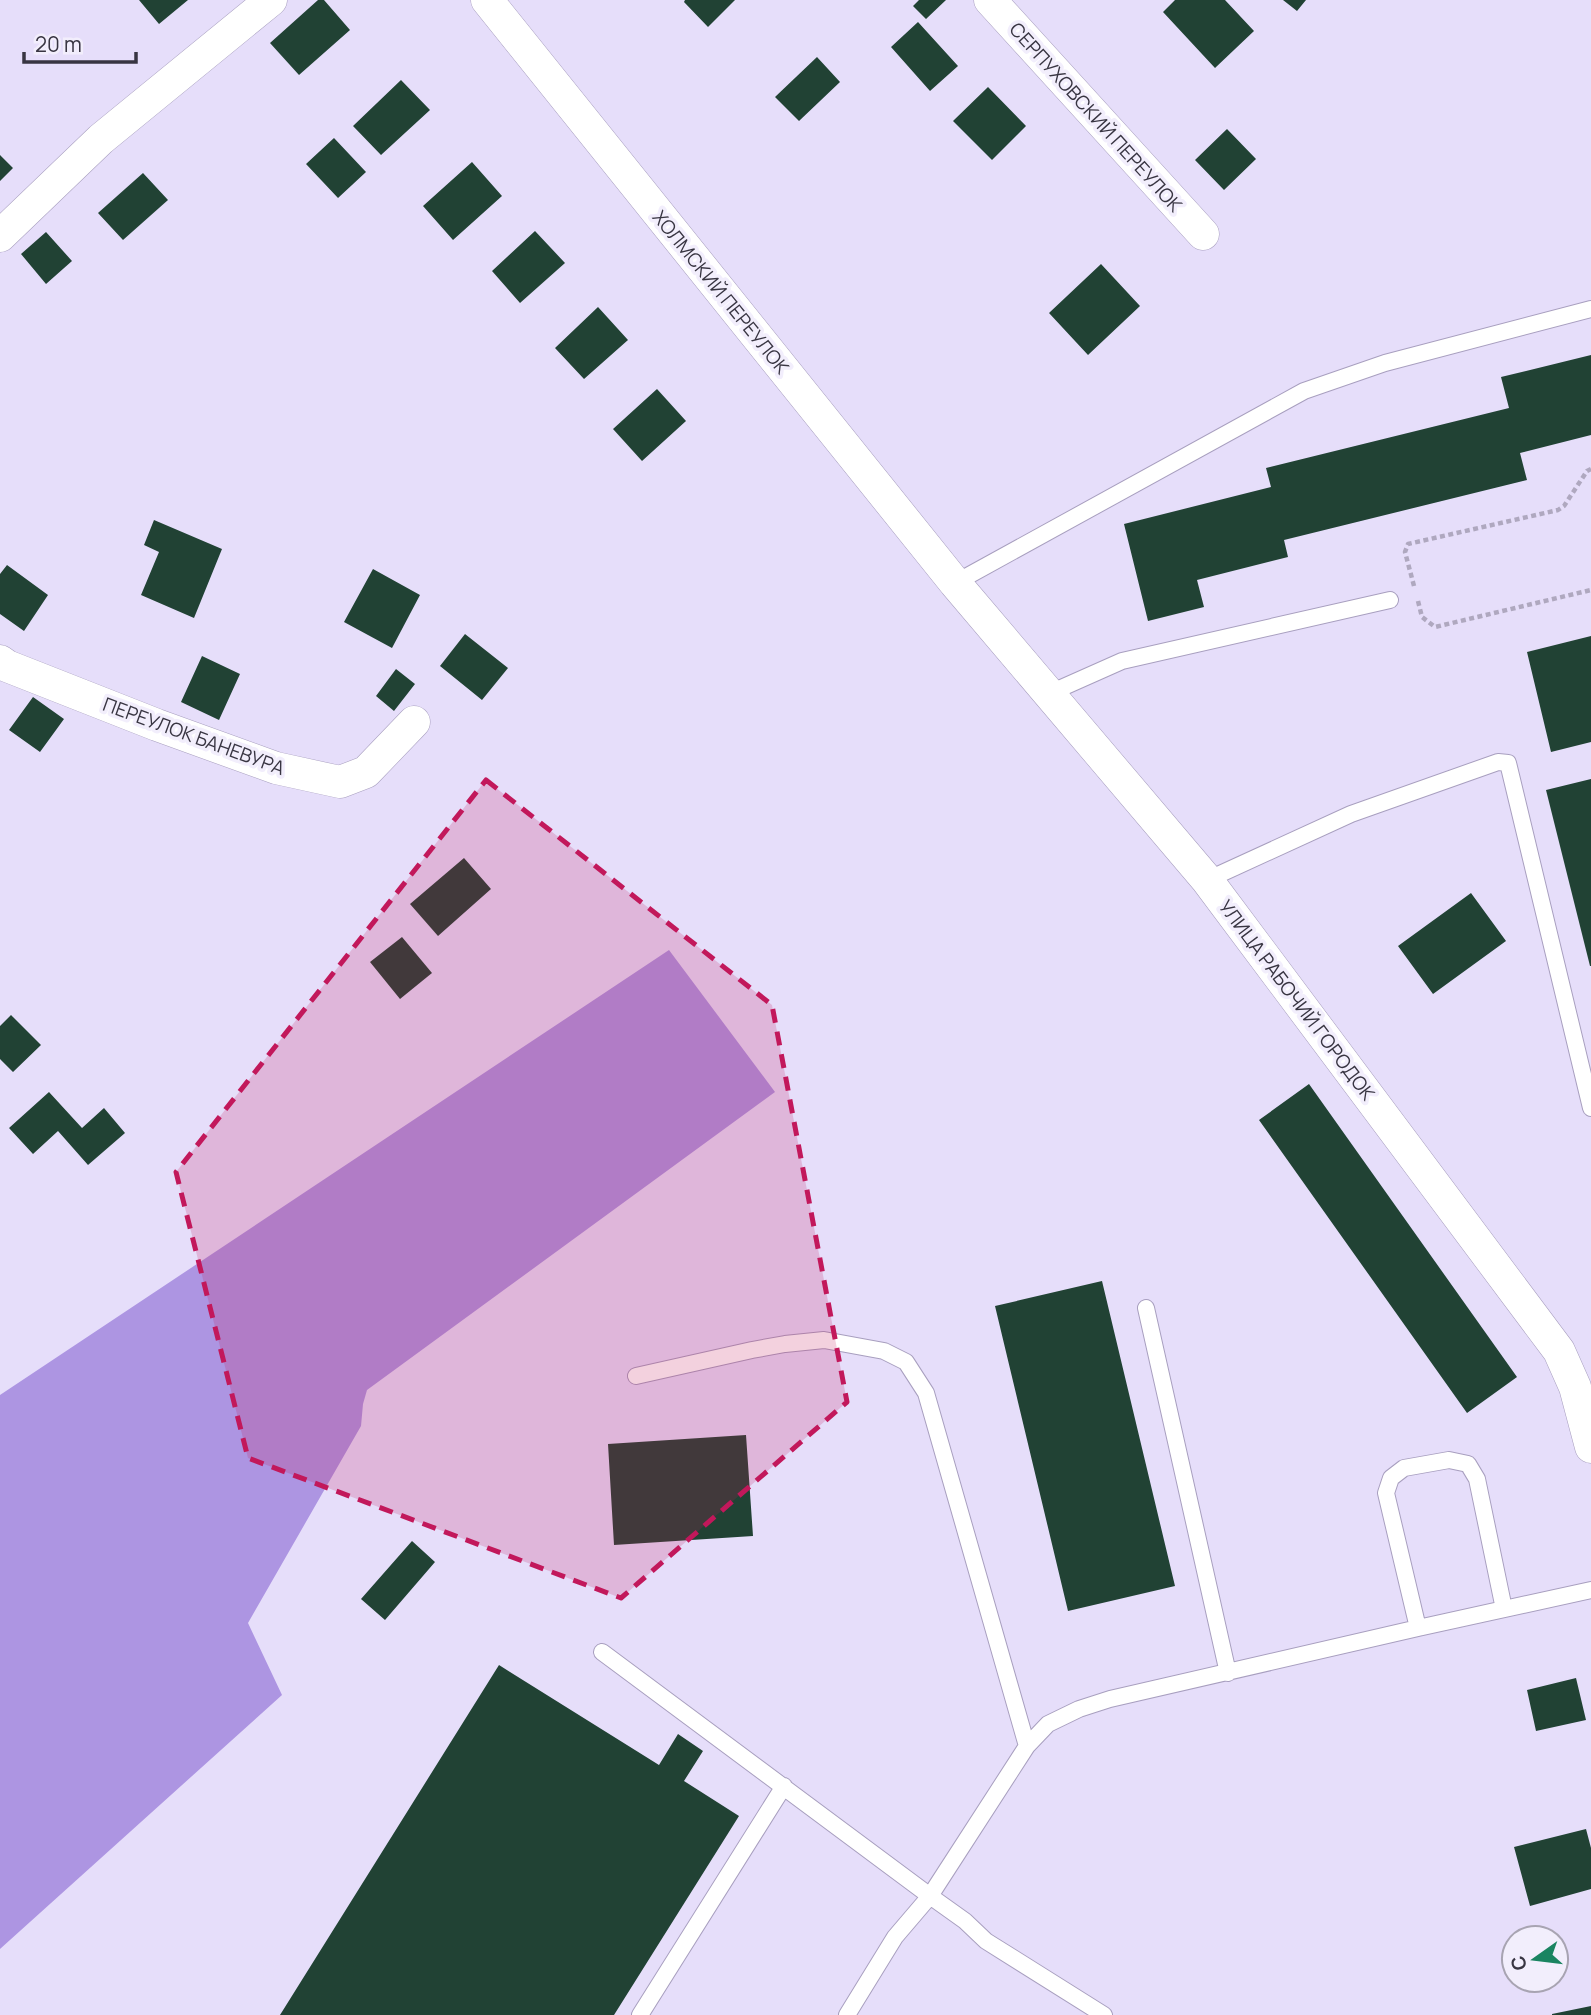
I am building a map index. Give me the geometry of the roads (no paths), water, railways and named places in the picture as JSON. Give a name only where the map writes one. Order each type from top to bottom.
[{"type":"street","points":[[0,236],[101,139],[271,0]]},
{"type":"street","name":"ХОЛМСКИЙ ПЕРЕУЛОК","points":[[487,0],[956,583]]},
{"type":"street","name":"СЕРПУХОВСКИЙ ПЕРЕУЛОК","points":[[990,0],[1203,234]]},
{"type":"street","name":"УЛИЦА РАБОЧИЙ ГОРОДОК","points":[[956,583],[1207,880],[1559,1351],[1575,1387],[1591,1447]]},
{"type":"street","name":"ПЕРЕУЛОК БАНЕВУРА","points":[[0,661],[107,705],[276,768],[340,782],[366,772],[414,722]]},
{"type":"lane","points":[[956,583],[1304,391],[1385,363],[1591,309]]},
{"type":"lane","points":[[1050,693],[1122,661],[1390,600]]},
{"type":"lane","points":[[1207,880],[1351,814],[1498,762],[1508,764],[1591,1108]]},
{"type":"lane","points":[[1146,1308],[1228,1672]]},
{"type":"lane","points":[[636,1376],[763,1348],[824,1340],[884,1351],[906,1362],[926,1393],[1027,1746]]},
{"type":"lane","points":[[1418,1628],[1386,1493],[1391,1478],[1404,1468],[1449,1460],[1468,1464],[1477,1479],[1504,1609]]},
{"type":"lane","points":[[847,2015],[895,1937],[930,1896],[1027,1746],[1048,1724],[1079,1709],[1110,1699],[1591,1590]]},
{"type":"lane","points":[[602,1652],[965,1921],[986,1941],[1104,2015]]},
{"type":"lane","points":[[640,2015],[784,1786]]}]
